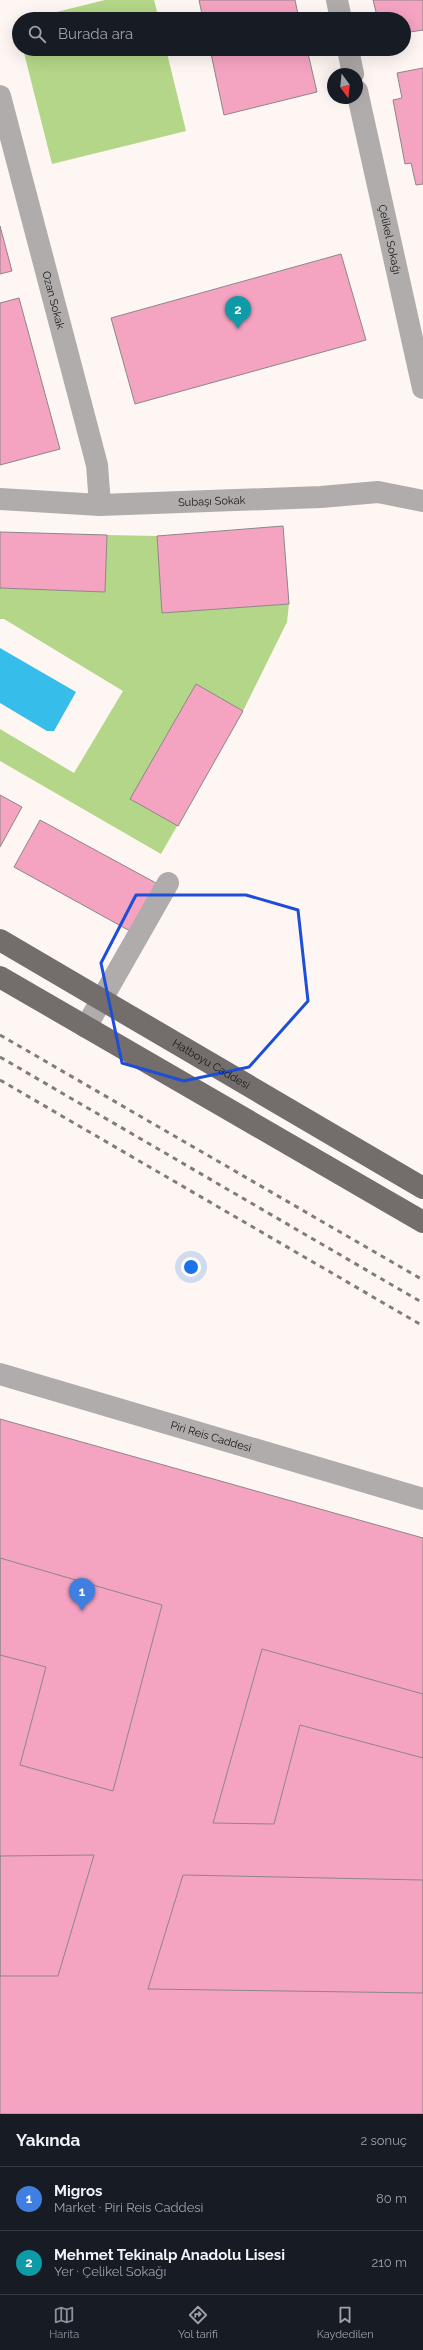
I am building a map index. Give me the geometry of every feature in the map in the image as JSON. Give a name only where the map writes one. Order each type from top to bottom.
[{"type":"main road","name":"Hatboyu Caddesi","points":[[0,940],[423,1188]]},
{"type":"main road","points":[[0,977],[423,1222]]},
{"type":"street","points":[[337,0],[340,12]]},
{"type":"street","points":[[349,56],[352,68]]},
{"type":"street","name":"Ozan Sokak","points":[[0,96],[97,465],[100,505]]},
{"type":"street","name":"Çelikel Sokağı","points":[[360,104],[423,388]]},
{"type":"street","name":"Subaşı Sokak","points":[[0,499],[100,505],[321,497],[378,492],[423,501]]},
{"type":"street","points":[[86,1027],[168,883]]},
{"type":"street","name":"Piri Reis Caddesi","points":[[0,1374],[423,1499]]},
{"type":"highlighted area","points":[[136,895],[246,895],[298,910],[308,1001],[249,1067],[184,1081],[122,1063],[101,963]]},
{"type":"green space","points":[[105,0],[154,0],[157,12],[56,12]]},
{"type":"green space","points":[[25,56],[168,56],[186,131],[52,164]]},
{"type":"green space","points":[[107,535],[157,536],[162,613],[289,604],[287,622],[243,711],[161,854],[0,761],[0,729],[74,773],[123,691],[4,619],[0,619],[0,588],[105,592]]},
{"type":"water","points":[[0,648],[76,692],[54,731],[47,731],[0,703]]},
{"type":"building","points":[[199,0],[295,0],[298,12],[202,12]]},
{"type":"building","points":[[373,0],[423,0],[423,30],[411,32],[411,12],[376,12]]},
{"type":"building","points":[[211,56],[309,56],[317,92],[224,115]]},
{"type":"building","points":[[423,68],[423,184],[416,185],[411,163],[405,164],[393,100],[402,98],[397,73]]},
{"type":"building","points":[[0,226],[12,271],[0,274]]},
{"type":"building","points":[[341,254],[366,340],[135,404],[111,318]]},
{"type":"building","points":[[19,298],[60,449],[0,465],[0,303]]},
{"type":"building","points":[[283,526],[289,604],[162,613],[157,536]]},
{"type":"building","points":[[0,532],[107,535],[105,592],[0,588]]},
{"type":"building","points":[[196,684],[243,711],[178,826],[130,799]]},
{"type":"building","points":[[0,795],[22,807],[0,847]]},
{"type":"building","points":[[40,820],[156,883],[130,931],[14,867]]},
{"type":"building","points":[[0,1419],[423,1538],[423,2114],[0,2114]]},
{"type":"building","points":[[0,1558],[162,1605],[113,1791],[20,1765],[46,1667],[0,1655]]},
{"type":"building","points":[[262,1649],[423,1694],[423,1758],[300,1725],[274,1824],[213,1823]]},
{"type":"building","points":[[94,1855],[58,1976],[0,1976],[0,1856]]},
{"type":"building","points":[[183,1875],[423,1880],[423,1993],[148,1989]]},
{"type":"railway","points":[[0,1035],[423,1280]]},
{"type":"railway","points":[[0,1057],[423,1303]]},
{"type":"railway","points":[[0,1080],[423,1326]]},
{"type":"place","name":"Mehmet Tekinalp Anadolu Lisesi","points":[[238,329]]},
{"type":"place","name":"Migros","points":[[82,1611]]}]
